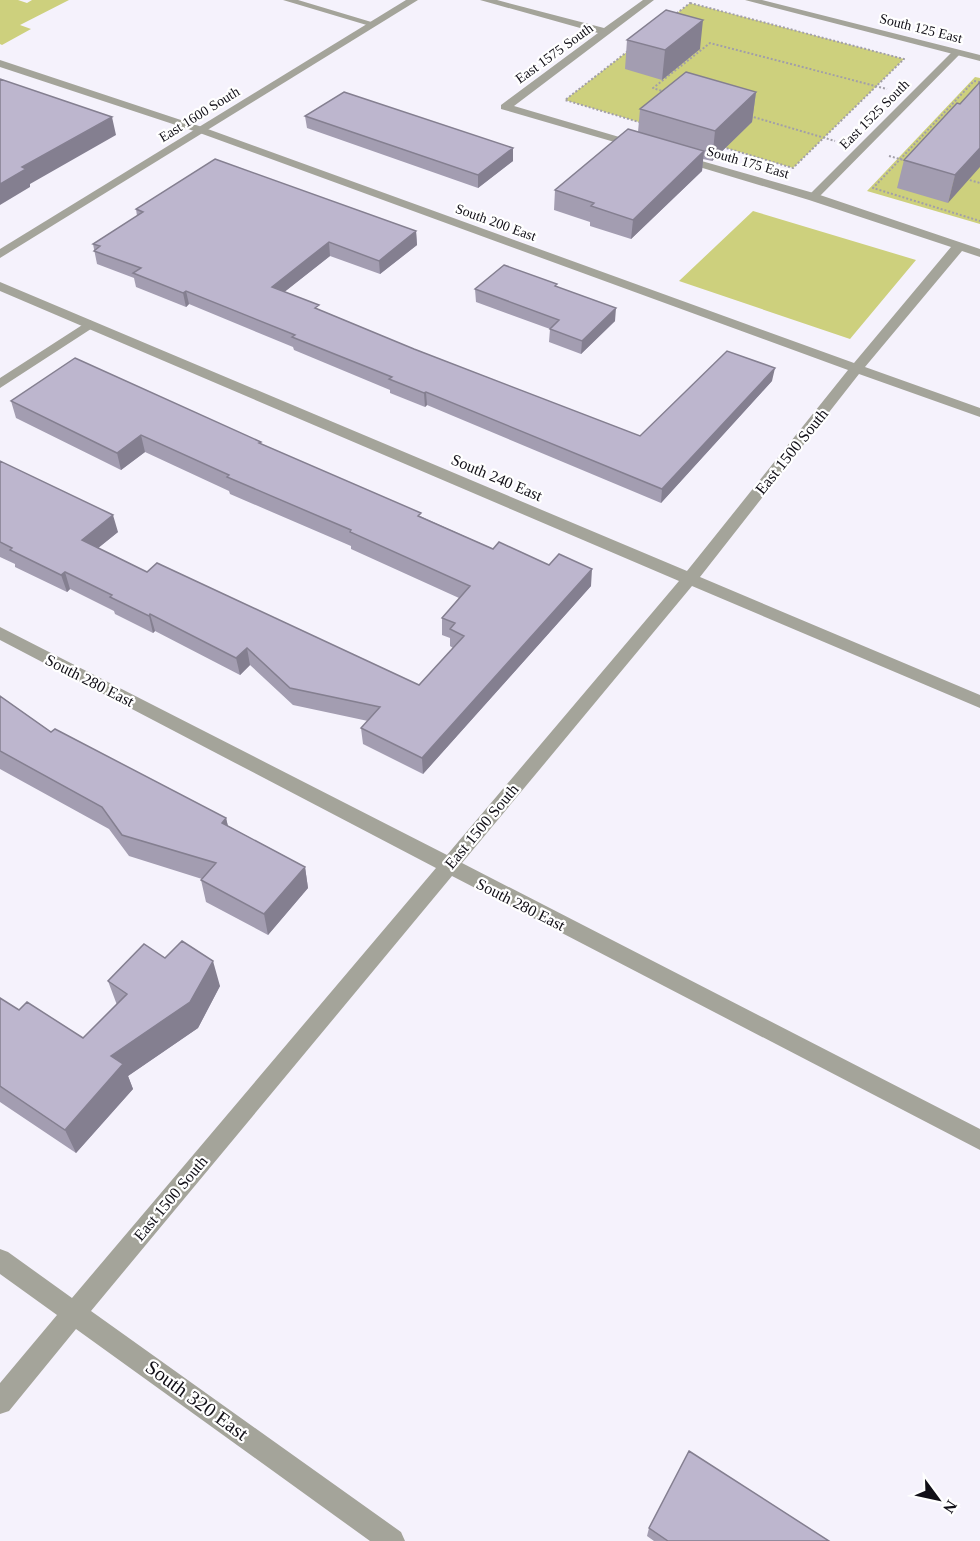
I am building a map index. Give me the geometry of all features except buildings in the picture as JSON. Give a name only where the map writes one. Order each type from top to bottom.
[{"type":"street","name":"East 1600 South","points":[[0,254],[413,0]]},
{"type":"street","points":[[485,0],[606,32]]},
{"type":"street","name":"East 1575 South","points":[[505,107],[649,0]]},
{"type":"street","name":"South 125 East","points":[[750,0],[980,58]]},
{"type":"street","name":"South 200 East","points":[[0,63],[201,130],[980,413]]},
{"type":"street","name":"South 175 East","points":[[505,107],[813,197],[980,253]]},
{"type":"street","name":"East 1500 South","points":[[0,1402],[690,578],[856,369],[959,246]]},
{"type":"street","name":"South 240 East","points":[[0,286],[980,702]]},
{"type":"street","name":"South 280 East","points":[[0,633],[980,1140]]},
{"type":"street","name":"South 320 East","points":[[0,1260],[392,1541]]},
{"type":"lane","points":[[288,0],[373,24]]},
{"type":"lane","name":"East 1525 South","points":[[813,197],[957,52]]},
{"type":"lane","points":[[0,384],[90,324]]},
{"type":"path","points":[[690,3],[904,59],[824,137],[793,168],[565,100],[690,3]]},
{"type":"path","points":[[676,95],[653,88],[710,43],[913,96]]},
{"type":"path","points":[[980,82],[974,81],[873,188],[980,221]]},
{"type":"path","points":[[953,104],[962,106]]},
{"type":"path","points":[[744,114],[912,163]]},
{"type":"path","points":[[957,176],[980,183]]},
{"type":"green space","points":[[0,0],[18,0],[27,3],[32,0],[69,0],[20,25],[31,29],[2,45],[0,44]]},
{"type":"green space","points":[[690,3],[904,59],[793,168],[565,100]]},
{"type":"green space","points":[[975,77],[980,78],[980,224],[867,191]]},
{"type":"green space","points":[[753,211],[916,260],[850,339],[679,281]]}]
